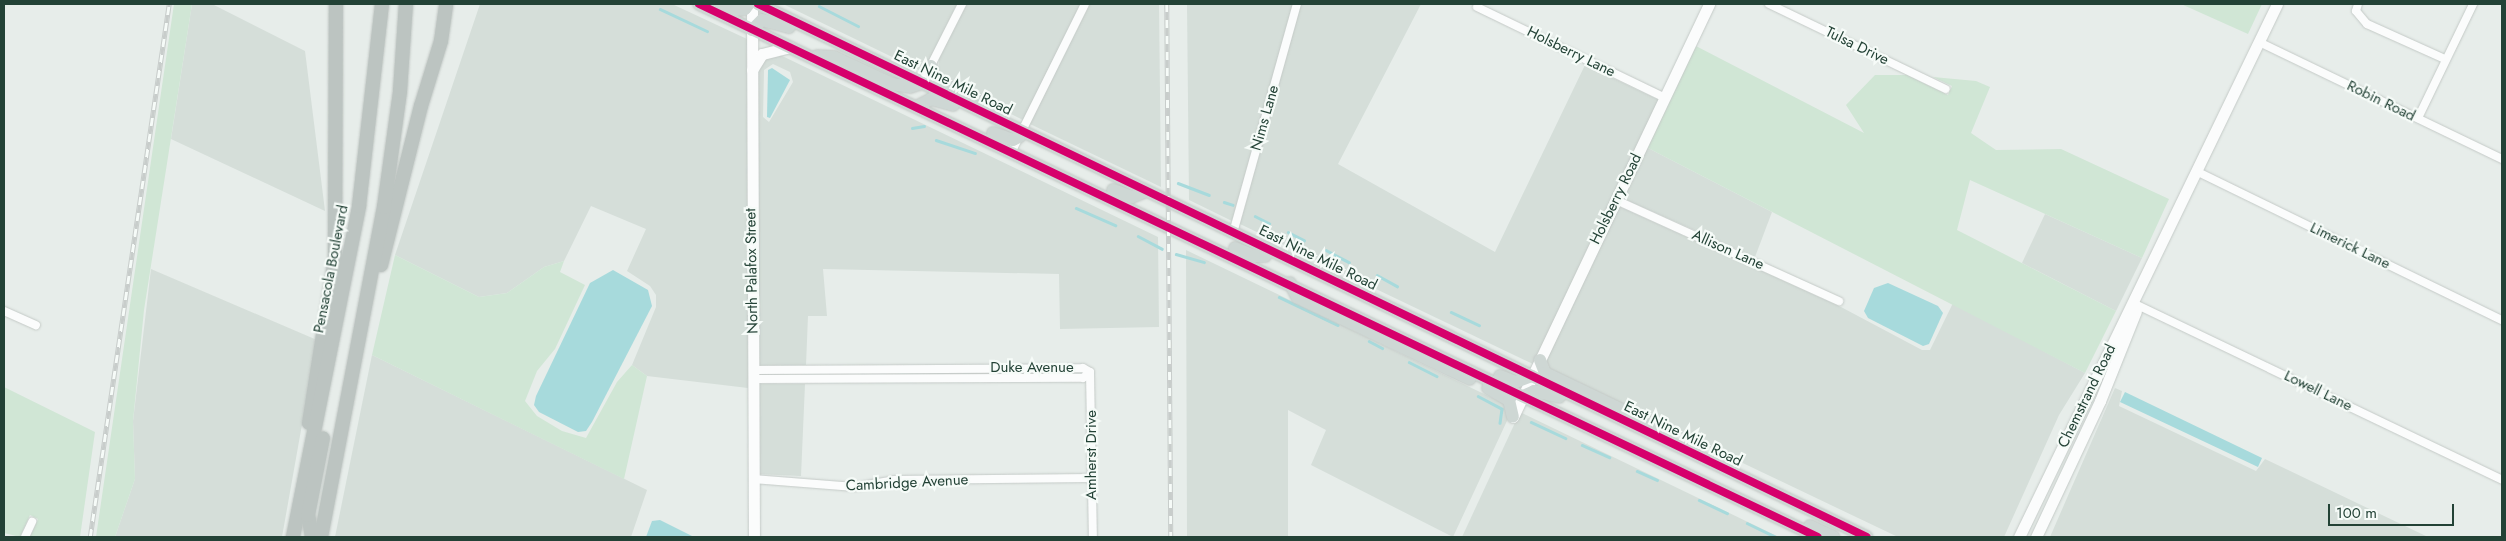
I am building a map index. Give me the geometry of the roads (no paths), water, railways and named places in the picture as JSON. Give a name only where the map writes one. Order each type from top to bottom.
[{"type":"highway","points":[[302,491],[310,411],[335,258],[336,4]]},
{"type":"highway","name":"Pensacola Boulevard","points":[[293,537],[327,373],[364,172],[382,4]]},
{"type":"highway","points":[[321,537],[357,355],[392,154],[406,4]]},
{"type":"highway","points":[[428,81],[437,4]]},
{"type":"highway","points":[[357,355],[428,81],[441,41],[446,4]]},
{"type":"highway","points":[[312,537],[308,515],[330,401],[327,373]]},
{"type":"main road","points":[[699,4],[1058,172],[1635,449],[1826,536],[1847,537]]},
{"type":"main road","points":[[716,4],[735,10],[744,9],[751,4]]},
{"type":"main road","name":"East Nine Mile Road","points":[[758,4],[1019,132],[1092,173],[1113,175],[1867,537]]},
{"type":"main road","points":[[752,30],[762,20],[774,22],[890,76],[907,76]]},
{"type":"main road","points":[[809,56],[834,57],[892,84],[910,87],[922,83]]},
{"type":"main road","points":[[931,66],[934,78],[1004,113],[1019,132]]},
{"type":"main road","points":[[918,106],[927,100],[943,101],[1019,132]]},
{"type":"main road","points":[[941,117],[963,119],[1005,139],[1019,132]]},
{"type":"main road","points":[[1058,172],[1076,174],[1132,197],[1146,191]]},
{"type":"main road","points":[[1137,210],[1146,191]]},
{"type":"main road","points":[[1184,232],[1202,232],[1255,256],[1265,256],[1268,249]]},
{"type":"main road","points":[[1259,268],[1274,261],[1330,287],[1346,286]]},
{"type":"main road","points":[[1290,283],[1297,297],[1500,394],[1514,408],[1513,417]]},
{"type":"main road","points":[[1321,298],[1339,300],[1506,379],[1525,381],[1532,376]]},
{"type":"main road","points":[[1540,360],[1545,373],[1697,446],[1728,470]]},
{"type":"main road","points":[[1524,396],[1534,391],[1551,393],[1704,468],[1728,470]]},
{"type":"main road","points":[[1635,449],[1660,453],[1826,536]]},
{"type":"main road","points":[[1745,494],[1753,492],[1809,514],[1819,514]]},
{"type":"street","name":"North Palafox Street","points":[[751,4],[754,537]]},
{"type":"street","points":[[922,83],[962,4]]},
{"type":"street","points":[[1012,151],[1019,132],[1086,4]]},
{"type":"street","name":"Nims Lane","points":[[1233,233],[1297,4]]},
{"type":"street","name":"Holsberry Road","points":[[1513,417],[1709,4]]},
{"type":"street","name":"Tulsa Drive","points":[[1769,4],[1946,89]]},
{"type":"street","name":"Chemstrand Road","points":[[2019,537],[2136,305],[2277,4]]},
{"type":"street","points":[[2358,4],[2356,12],[2367,24],[2445,59]]},
{"type":"street","points":[[2418,118],[2473,4]]},
{"type":"street","name":"Holsberry Lane","points":[[1477,7],[1665,98]]},
{"type":"street","name":"Robin Road","points":[[2259,42],[2502,159]]},
{"type":"street","points":[[751,72],[762,54],[790,47]]},
{"type":"street","name":"Limerick Lane","points":[[2198,172],[2502,320]]},
{"type":"street","name":"Allison Lane","points":[[1616,200],[1839,301]]},
{"type":"street","name":"Chemstrand Road","points":[[2036,537],[2100,401],[2136,305]]},
{"type":"street","name":"Lowell Lane","points":[[2136,305],[2502,480]]},
{"type":"street","points":[[4,311],[36,325]]},
{"type":"street","name":"Duke Avenue","points":[[753,375],[1083,378],[1090,372]]},
{"type":"street","name":"Amherst Drive","points":[[1090,372],[1093,537]]},
{"type":"street","name":"Cambridge Avenue","points":[[753,479],[855,487],[895,480],[1092,478]]},
{"type":"street","points":[[25,537],[32,522]]},
{"type":"water","points":[[772,68],[790,80],[770,118],[767,117],[768,70]]},
{"type":"water","points":[[613,270],[648,290],[652,306],[592,422],[586,431],[578,432],[539,412],[534,405],[536,396],[590,283]]},
{"type":"water","points":[[1888,283],[1938,306],[1943,313],[1929,344],[1923,346],[1868,318],[1864,311],[1874,288]]},
{"type":"water","points":[[2125,392],[2262,458],[2258,467],[2120,402]]},
{"type":"water","points":[[660,520],[694,537],[646,537],[652,521]]},
{"type":"waterway","points":[[819,6],[858,26]]},
{"type":"waterway","points":[[660,9],[707,31]]},
{"type":"waterway","points":[[912,128],[924,126]]},
{"type":"waterway","points":[[936,140],[975,153]]},
{"type":"waterway","points":[[1178,183],[1209,195]]},
{"type":"waterway","points":[[1224,202],[1233,205]]},
{"type":"waterway","points":[[1076,208],[1115,225]]},
{"type":"waterway","points":[[1255,216],[1269,223]]},
{"type":"waterway","points":[[1288,232],[1304,240]]},
{"type":"waterway","points":[[1138,236],[1162,249]]},
{"type":"waterway","points":[[1326,250],[1349,262]]},
{"type":"waterway","points":[[1176,254],[1204,262]]},
{"type":"waterway","points":[[1377,275],[1397,286]]},
{"type":"waterway","points":[[1279,297],[1338,325]]},
{"type":"waterway","points":[[1451,312],[1479,325]]},
{"type":"waterway","points":[[1369,341],[1382,348]]},
{"type":"waterway","points":[[1409,362],[1437,376]]},
{"type":"waterway","points":[[1478,396],[1502,409],[1500,423]]},
{"type":"waterway","points":[[1531,422],[1566,438]]},
{"type":"waterway","points":[[1582,445],[1609,457]]},
{"type":"waterway","points":[[1637,471],[1657,480]]},
{"type":"waterway","points":[[1699,500],[1727,513]]},
{"type":"waterway","points":[[1747,523],[1776,537]]},
{"type":"railway","points":[[90,537],[169,4]]},
{"type":"railway","points":[[1167,4],[1171,537]]}]
